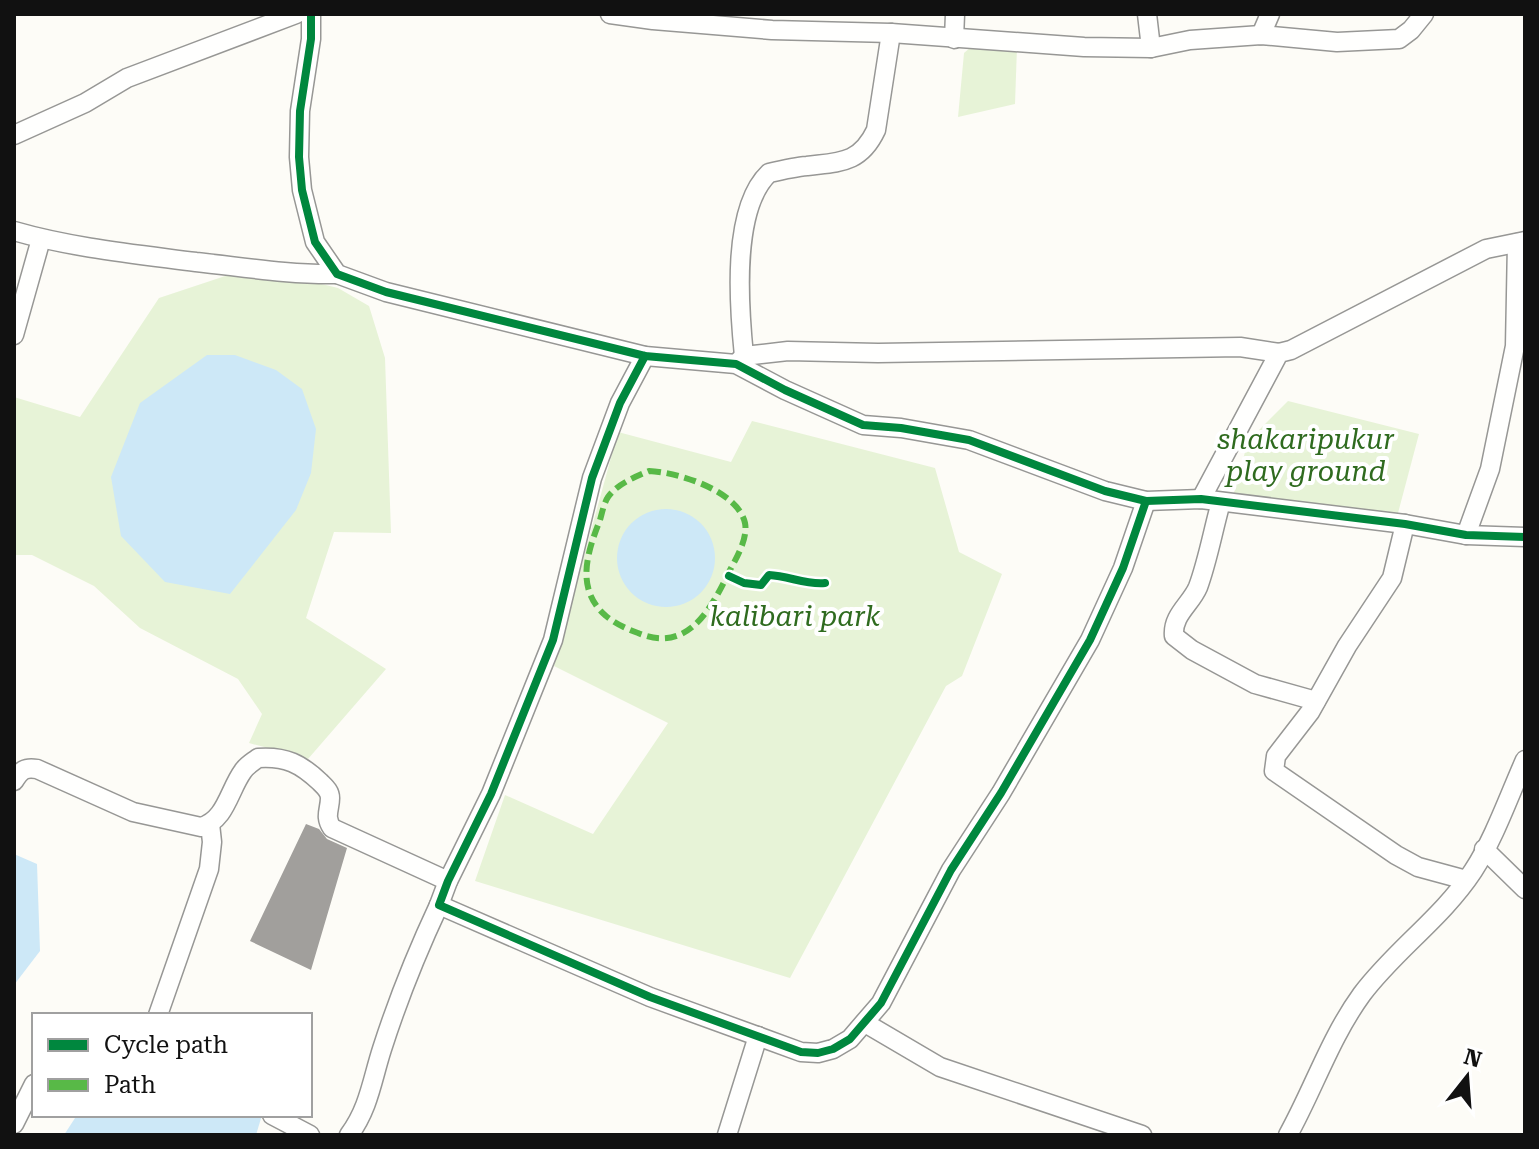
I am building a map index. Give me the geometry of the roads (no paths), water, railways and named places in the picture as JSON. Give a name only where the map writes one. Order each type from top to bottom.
[{"type":"street","points":[[14,135],[85,103],[151,67],[296,14]]},
{"type":"street","points":[[311,14],[311,39],[300,111],[302,190],[315,242],[337,274]]},
{"type":"street","points":[[610,14],[772,30],[891,33],[1084,47],[1151,48],[1190,40],[1261,35],[1337,42],[1399,39],[1424,14]]},
{"type":"street","points":[[954,39],[955,14]]},
{"type":"street","points":[[1147,14],[1151,48]]},
{"type":"street","points":[[1261,35],[1270,14]]},
{"type":"street","points":[[740,360],[738,292],[746,222],[754,192],[769,173],[833,165],[848,160],[872,139],[878,120],[891,33]]},
{"type":"street","points":[[14,231],[41,239],[304,275],[337,274],[386,292],[645,356],[740,360],[788,351],[878,353],[1232,347],[1279,353],[1291,350],[1486,249],[1521,242],[1515,346],[1490,469],[1466,535]]},
{"type":"street","points":[[14,335],[41,239]]},
{"type":"street","points":[[1201,499],[1279,353]]},
{"type":"street","points":[[349,1135],[367,1106],[381,1051],[404,984],[448,881],[491,794],[553,640],[592,478],[620,403],[645,356]]},
{"type":"street","points":[[740,360],[785,390],[863,425],[969,440],[1105,491],[1146,501],[1201,499],[1405,524],[1466,535],[1525,537]]},
{"type":"street","points":[[439,905],[650,997],[801,1052],[818,1053],[833,1049],[850,1039],[881,1003],[951,870],[1001,793],[1090,640],[1123,568],[1146,501]]},
{"type":"street","points":[[1221,502],[1197,589],[1177,619],[1174,636],[1192,650],[1255,684],[1316,701]]},
{"type":"street","points":[[1405,524],[1392,578],[1347,646],[1316,701],[1276,756],[1274,771],[1396,855],[1418,867],[1466,880]]},
{"type":"street","points":[[14,781],[20,771],[37,769],[133,812],[201,827],[210,824],[219,815],[244,768],[258,758],[284,760],[300,764],[328,790],[330,796],[326,815],[332,828],[448,881]]},
{"type":"street","points":[[1288,1135],[1303,1109],[1320,1065],[1362,994],[1466,880],[1484,849],[1525,760]]},
{"type":"street","points":[[159,1013],[209,869],[210,824]]},
{"type":"street","points":[[1484,849],[1525,889]]},
{"type":"street","points":[[865,1023],[940,1067],[1142,1135]]},
{"type":"street","points":[[727,1135],[758,1036]]},
{"type":"street","points":[[14,1124],[32,1088]]},
{"type":"street","points":[[276,1117],[310,1135]]},
{"type":"water","points":[[207,355],[235,355],[276,370],[302,389],[316,429],[311,473],[296,510],[230,594],[165,582],[121,536],[111,477],[140,403]]},
{"type":"water","points":[[656,509],[676,509],[701,523],[712,539],[715,558],[712,577],[701,593],[676,607],[656,607],[639,599],[625,585],[617,568],[617,548],[625,531],[639,517]]},
{"type":"water","points":[[14,854],[37,864],[40,951],[14,985]]},
{"type":"water","points":[[76,1117],[261,1117],[256,1135],[64,1135]]},
{"type":"park label","name":"shakaripukur play ground","points":[[1306,455]]},
{"type":"park label","name":"kalibari park","points":[[795,616]]}]
